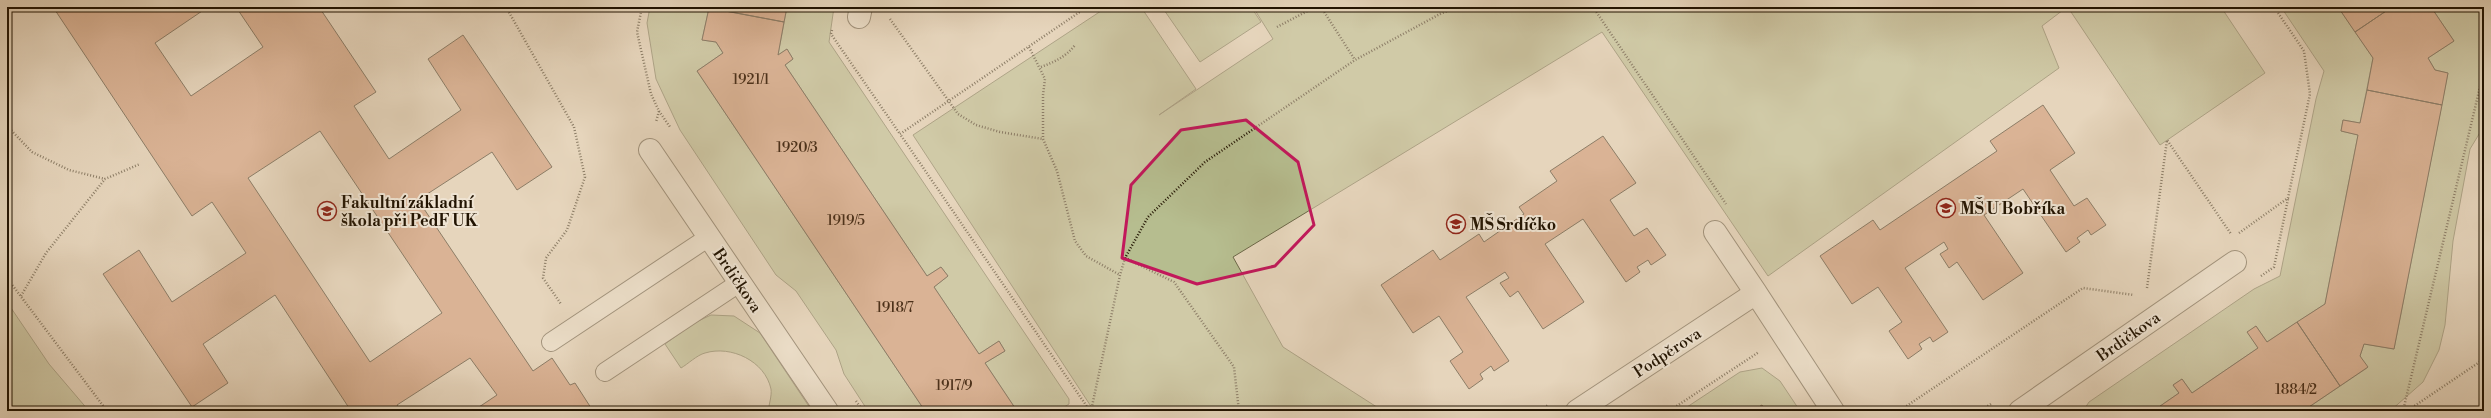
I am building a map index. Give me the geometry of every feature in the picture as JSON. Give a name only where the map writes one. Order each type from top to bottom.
[{"type":"street","name":"Brdičkova","points":[[650,150],[827,411]]},
{"type":"street","points":[[1715,232],[1833,411]]},
{"type":"street","name":"Brdičkova","points":[[2020,411],[2236,262]]},
{"type":"street","name":"Podpěrova","points":[[1577,411],[1756,293]]},
{"type":"lane","points":[[550,342],[709,237]]},
{"type":"lane","points":[[605,372],[739,282]]},
{"type":"path","points":[[506,7],[574,127],[585,177],[567,230],[546,258],[543,278],[575,326]]},
{"type":"path","points":[[642,7],[637,32],[651,94],[659,110],[650,150]]},
{"type":"path","points":[[900,134],[1087,7]]},
{"type":"path","points":[[1277,27],[1315,7]]},
{"type":"path","points":[[1321,7],[1355,60]]},
{"type":"path","points":[[1090,411],[1125,258],[1148,217],[1205,162],[1355,60],[1440,14],[1457,7]]},
{"type":"path","points":[[2148,277],[2167,140],[2233,237],[2288,198],[2310,94],[2304,51],[2274,7]]},
{"type":"path","points":[[891,13],[890,20],[958,114],[976,125],[1000,132],[1043,139]]},
{"type":"path","points":[[832,27],[831,34],[1090,411]]},
{"type":"path","points":[[1041,67],[1055,62],[1069,53],[1075,45]]},
{"type":"path","points":[[1029,47],[1041,67],[1045,79],[1043,95],[1043,139],[1057,171],[1075,241],[1086,256],[1120,275]]},
{"type":"path","points":[[2404,411],[2484,70]]},
{"type":"path","points":[[7,126],[32,152],[69,170],[105,179]]},
{"type":"path","points":[[21,296],[46,253],[105,179],[140,164]]},
{"type":"path","points":[[1125,258],[1174,282],[1234,367],[1239,411]]},
{"type":"path","points":[[7,278],[107,411]]},
{"type":"path","points":[[1899,411],[2083,288],[2138,296]]},
{"type":"path","points":[[1670,411],[1759,352],[1765,356]]},
{"type":"path","points":[[2407,411],[2484,359]]},
{"type":"path","points":[[1980,411],[1993,402]]},
{"type":"highlighted area","points":[[1246,120],[1298,162],[1314,225],[1275,266],[1197,284],[1122,258],[1131,185],[1181,130]]},
{"type":"green space","points":[[650,7],[709,8],[702,40],[716,42],[723,53],[697,71],[925,411],[868,411],[844,374],[836,350],[796,291],[776,275],[680,130],[656,79],[647,23]]},
{"type":"green space","points":[[787,7],[834,7],[829,42],[1069,399],[1069,404],[1058,411],[1017,411],[985,363],[1005,351],[999,341],[979,354],[934,287],[948,276],[941,267],[927,276],[785,65],[793,59],[787,49],[778,55]]},
{"type":"green space","points":[[1107,7],[1141,7],[1196,89],[1159,115],[1273,39],[1253,7],[2067,7],[2042,26],[2059,68],[1768,276],[1602,32],[1233,257],[1283,347],[1383,411],[1094,411],[913,135]]},
{"type":"green space","points":[[1162,7],[1251,7],[1261,22],[1200,62]]},
{"type":"green space","points":[[2072,7],[2221,7],[2265,73],[2160,145],[2069,9]]},
{"type":"green space","points":[[2281,7],[2338,7],[2373,58],[2360,123],[2343,120],[2341,131],[2358,135],[2325,304],[2267,342],[2256,326],[2248,332],[2258,348],[2192,393],[2182,379],[2173,385],[2179,393],[2153,411],[2083,411],[2089,402],[2254,289],[2280,276],[2316,99],[2324,71]]},
{"type":"green space","points":[[2431,7],[2483,7],[2484,11],[2484,126],[2470,149],[2453,241],[2445,325],[2439,350],[2423,382],[2390,411],[2303,411],[2367,368],[2360,356],[2364,344],[2394,349],[2448,73],[2435,70],[2428,58],[2454,41]]},
{"type":"green space","points":[[7,302],[49,364],[89,411],[7,411]]},
{"type":"green space","points":[[711,315],[734,316],[760,333],[812,411],[768,411],[771,389],[768,379],[762,370],[754,363],[736,353],[715,351],[705,353],[681,368],[665,344],[694,323]]},
{"type":"green space","points":[[1762,368],[1780,381],[1800,411],[1766,411],[1762,405],[1752,411],[1725,411],[1723,408],[1718,411],[1681,411],[1740,372]]},
{"type":"building","points":[[53,7],[208,7],[155,43],[191,96],[263,47],[236,7],[319,7],[376,92],[354,106],[389,159],[461,110],[428,59],[463,35],[552,167],[517,190],[492,152],[418,200],[533,371],[552,358],[570,385],[575,383],[593,411],[473,411],[497,395],[470,358],[397,405],[401,411],[351,411],[275,295],[203,344],[228,383],[192,407],[103,274],[139,250],[172,302],[246,253],[212,202],[192,216]],"holes":[[[320,131],[442,313],[370,362],[248,178]]]},
{"type":"building","points":[[705,7],[787,7],[784,22]]},
{"type":"building","points":[[2338,7],[2392,7],[2355,32]]},
{"type":"building","points":[[2392,7],[2431,7],[2454,41],[2428,58],[2435,70],[2448,73],[2442,105],[2367,90],[2373,58],[2355,32]]},
{"type":"building","points":[[709,8],[784,22],[778,55],[787,49],[793,59],[785,65],[927,276],[941,267],[948,276],[934,287],[979,354],[999,341],[1005,351],[985,363],[1017,411],[925,411],[697,71],[723,53],[716,42],[702,40]]},
{"type":"building","points":[[2367,90],[2442,105],[2394,349],[2364,344],[2360,356],[2368,367],[2340,386],[2297,322],[2325,304],[2358,135],[2341,131],[2343,120],[2360,123]]},
{"type":"building","points":[[2043,105],[2075,153],[2050,170],[2074,206],[2087,198],[2106,225],[2091,235],[2088,230],[2077,238],[2080,242],[2066,252],[2023,189],[1984,215],[2023,273],[1983,300],[1957,262],[1949,268],[1940,254],[1948,249],[1944,242],[1905,268],[1948,332],[1933,342],[1930,337],[1919,344],[1922,349],[1908,359],[1889,331],[1902,322],[1878,287],[1852,304],[1820,256],[1873,220],[1880,230],[1997,151],[1990,141]]},
{"type":"building","points":[[1603,136],[1636,183],[1610,200],[1634,236],[1647,228],[1666,255],[1651,265],[1648,260],[1637,267],[1640,272],[1626,282],[1583,219],[1545,244],[1584,302],[1543,329],[1518,291],[1510,297],[1500,283],[1509,278],[1505,272],[1466,297],[1509,361],[1494,371],[1491,366],[1480,374],[1483,379],[1469,389],[1450,361],[1463,352],[1439,316],[1413,333],[1381,285],[1433,250],[1440,260],[1479,234],[1484,242],[1524,214],[1519,207],[1557,181],[1550,171]]},
{"type":"building","points":[[2297,322],[2340,386],[2303,411],[2153,411],[2179,393],[2173,385],[2182,379],[2192,393],[2258,348],[2247,332],[2256,326],[2267,342]]},
{"type":"building","points":[[1762,405],[1766,411],[1752,411]]},
{"type":"place","name":"MŠ U Bobříka","points":[[1946,208]]},
{"type":"place","name":"Fakultní základní škola při PedF UK","points":[[327,211]]},
{"type":"place","name":"MŠ Srdíčko","points":[[1456,224]]}]
